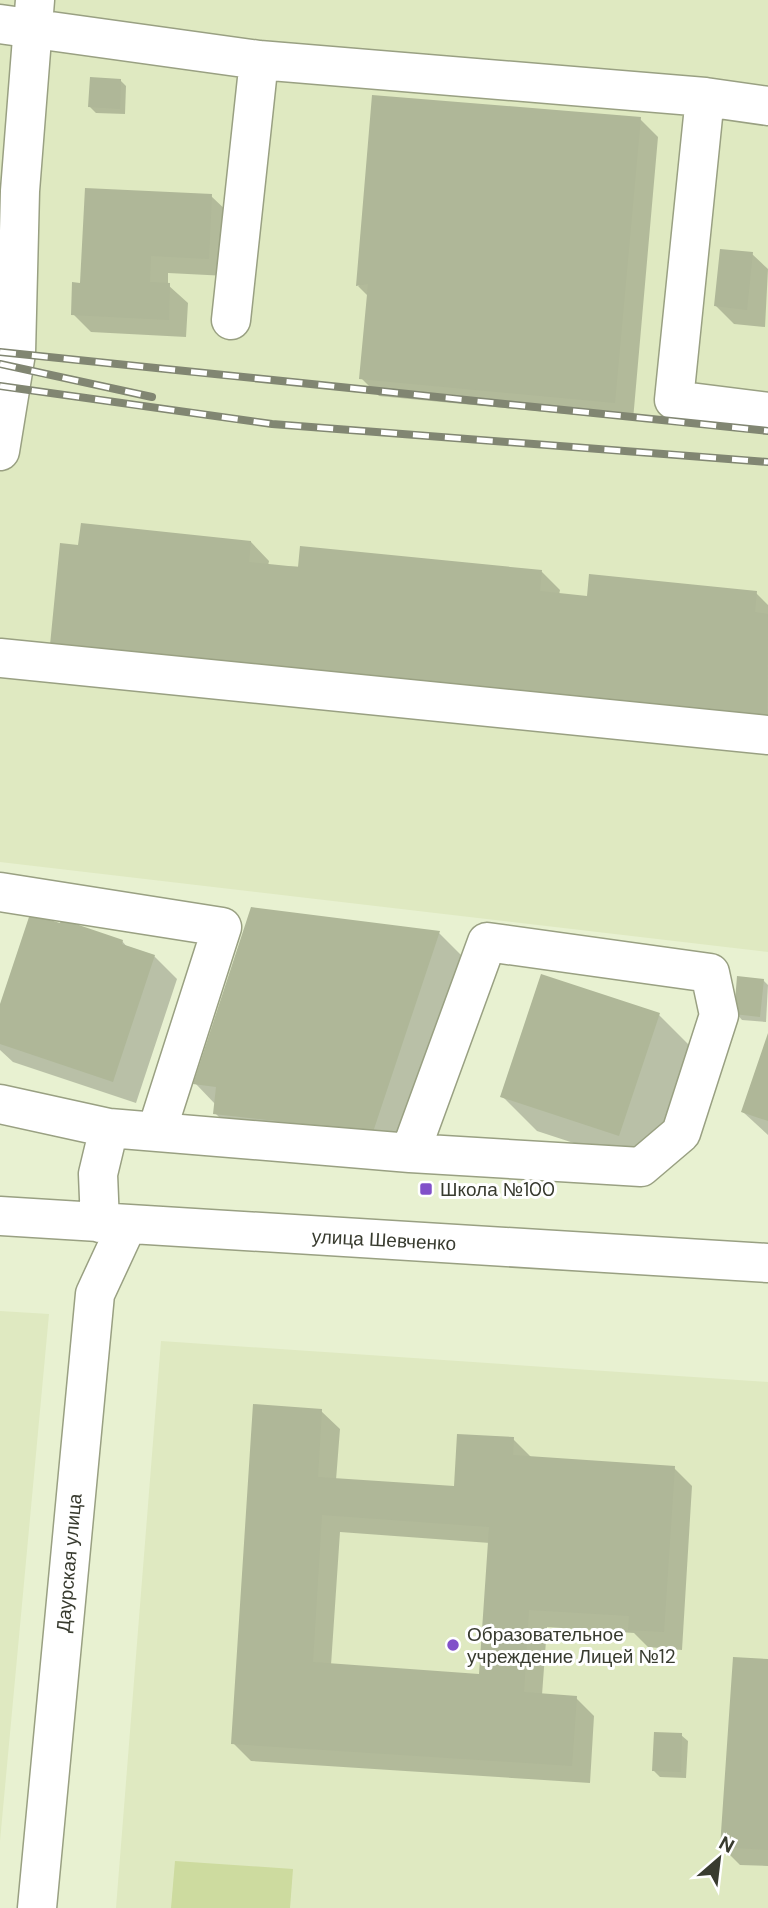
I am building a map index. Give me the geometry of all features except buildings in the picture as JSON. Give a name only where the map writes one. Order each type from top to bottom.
[{"type":"street","points":[[0,451],[16,353],[23,17],[259,60],[705,97],[768,106]]},
{"type":"street","points":[[231,320],[259,60]]},
{"type":"street","points":[[705,97],[674,400],[768,412]]},
{"type":"street","points":[[0,658],[768,735]]},
{"type":"street","points":[[0,892],[222,927],[157,1130]]},
{"type":"street","points":[[0,1104],[109,1128],[410,1153],[641,1167],[681,1133],[719,1015],[710,973],[487,942],[410,1153]]},
{"type":"street","points":[[109,1128],[98,1174],[113,1224]]},
{"type":"street","name":"улица Шевченко","points":[[0,1216],[768,1262]]},
{"type":"street","name":"Даурская улица","points":[[37,1908],[95,1294],[113,1224]]},
{"type":"shaded area","points":[[0,0],[768,0],[768,952],[0,862]]},
{"type":"shaded area","points":[[0,1311],[49,1314],[0,1841]]},
{"type":"shaded area","name":"Образовательное учреждение Лицей №12","points":[[161,1341],[768,1382],[768,1908],[116,1908]]},
{"type":"shaded area","points":[[175,1861],[293,1869],[290,1908],[171,1908]]},
{"type":"railway","points":[[0,352],[768,431]]},
{"type":"railway","points":[[0,364],[152,397]]},
{"type":"railway","points":[[0,386],[272,424],[768,462]]},
{"type":"place","name":"Школа №100","points":[[426,1189]]},
{"type":"place","name":"Образовательное учреждение Лицей №12","points":[[453,1645]]}]
